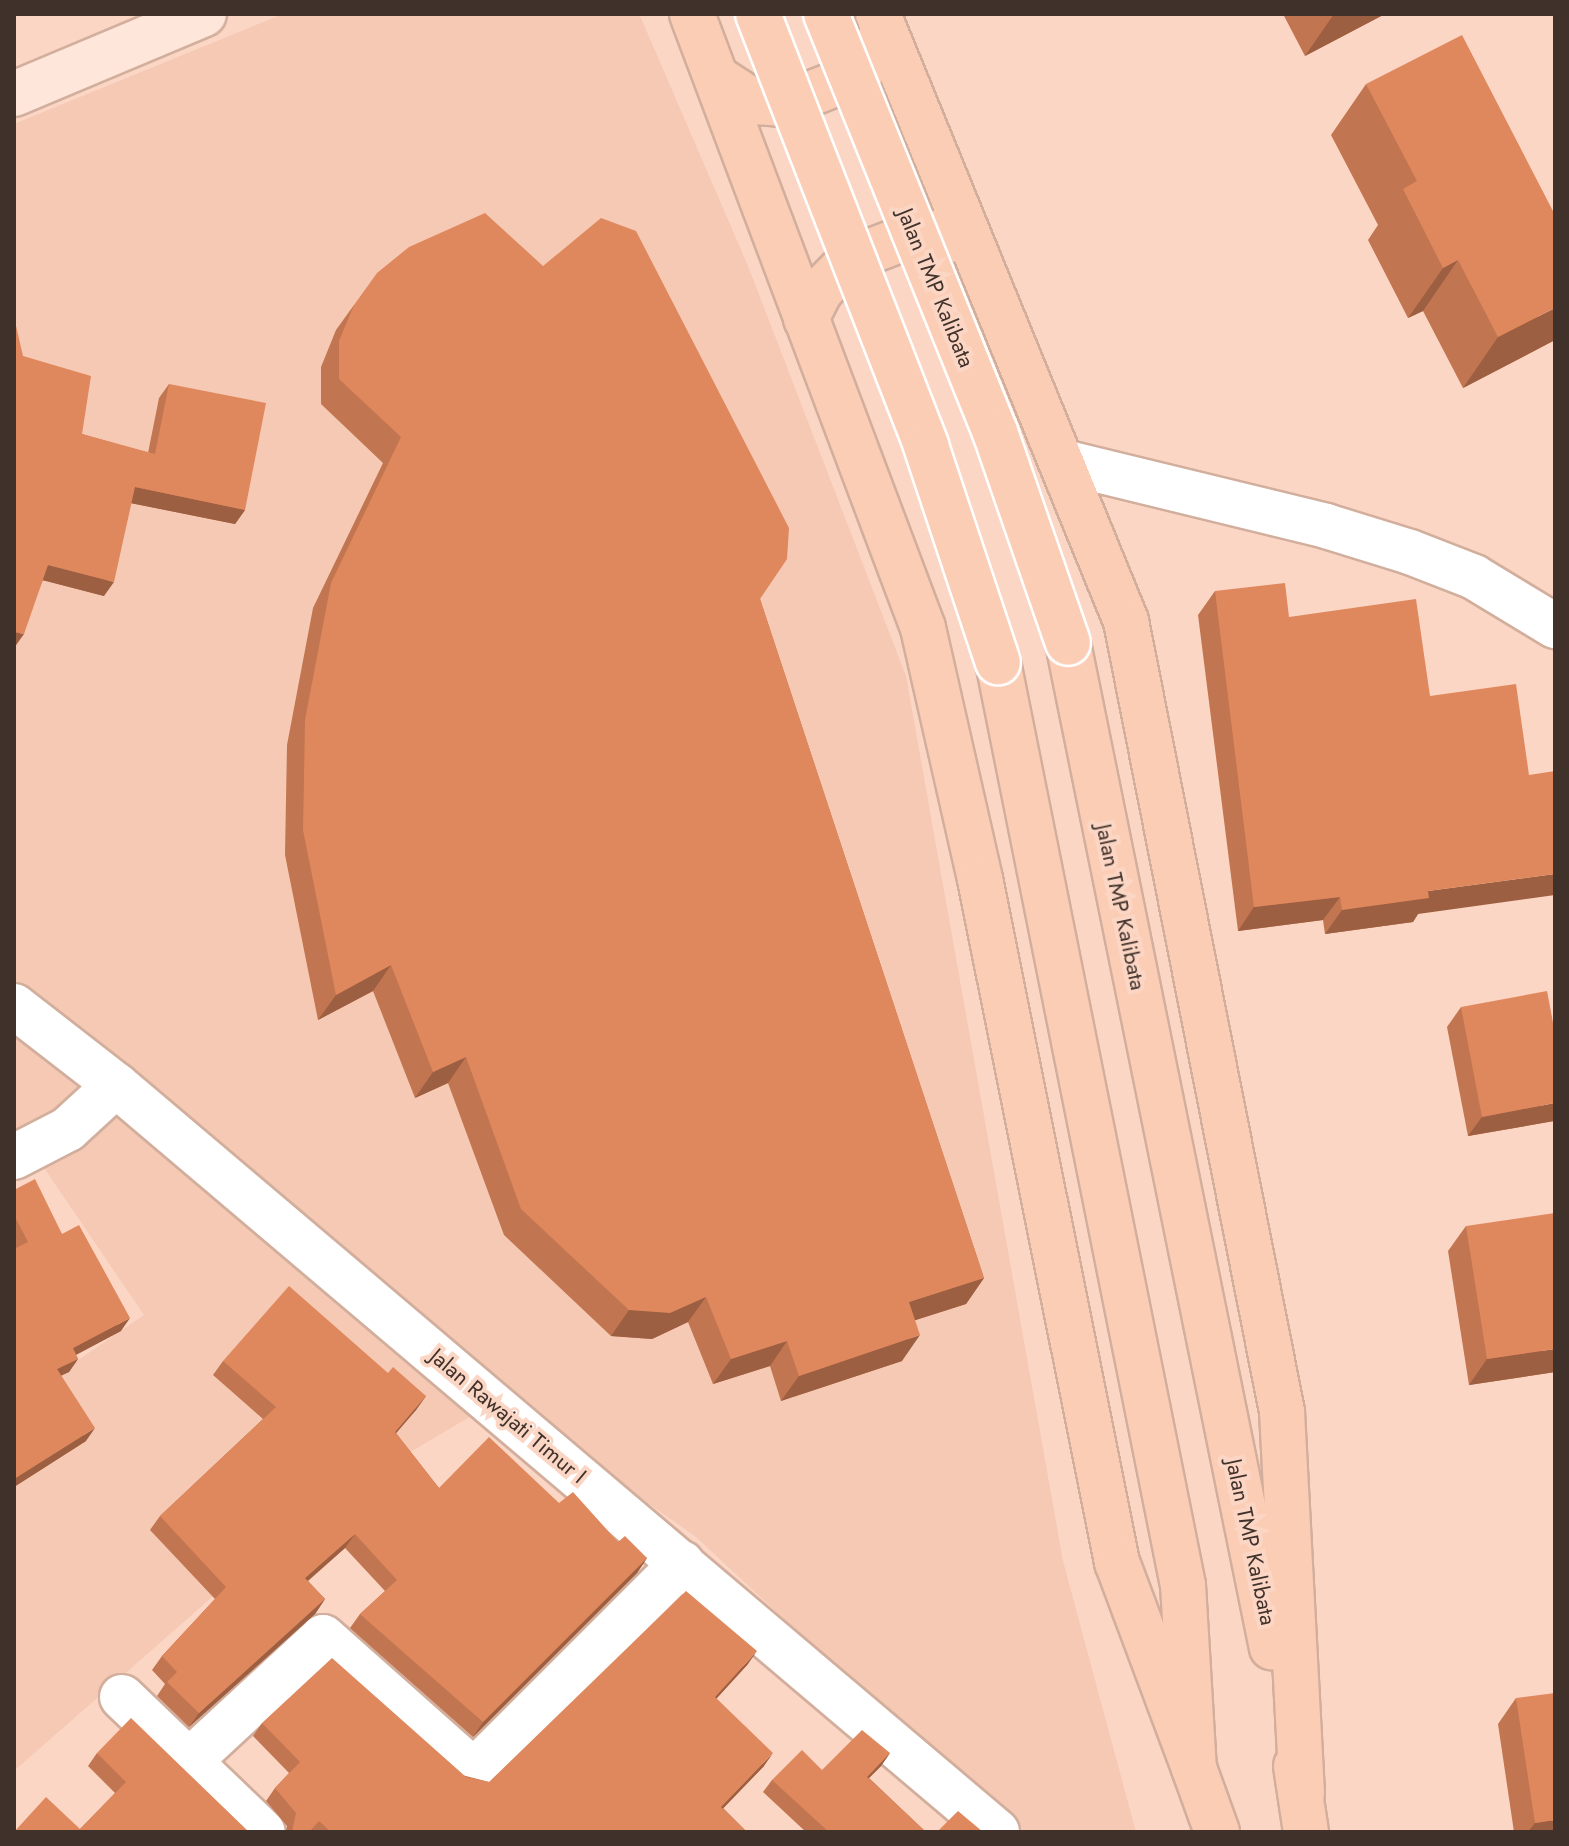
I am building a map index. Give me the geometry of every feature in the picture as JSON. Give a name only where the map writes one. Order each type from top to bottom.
[{"type":"main road","points":[[14,94],[204,14]]},
{"type":"main road","points":[[692,14],[720,80],[923,628],[980,879],[1117,1562],[1217,1832]]},
{"type":"main road","points":[[758,14],[926,446],[998,662],[1183,1585],[1194,1768]]},
{"type":"main road","name":"Jalan TMP Kalibata","points":[[826,14],[995,432],[1068,643],[1304,1812]]},
{"type":"main road","points":[[720,80],[754,102],[785,104],[860,74],[872,54],[878,14]]},
{"type":"main road","points":[[878,14],[1064,462],[1126,621],[1282,1412],[1304,1812]]},
{"type":"main road","points":[[806,319],[821,290],[853,258],[910,236],[931,233],[951,239],[984,271]]},
{"type":"street","points":[[1064,462],[1326,526],[1410,552],[1474,577],[1555,626]]},
{"type":"street","name":"Jalan Rawajati Timur I","points":[[14,1006],[116,1085],[997,1832]]},
{"type":"street","points":[[14,1157],[68,1129],[116,1085]]},
{"type":"street","points":[[187,1763],[323,1637],[474,1771],[682,1563]]},
{"type":"street","points":[[122,1697],[187,1763],[263,1832]]},
{"type":"shaded area","points":[[283,14],[636,14],[641,18],[748,266],[906,676],[1063,1561],[1136,1832],[1012,1832],[696,1537],[500,1399],[309,1512],[14,1771],[14,1404],[144,1315],[23,1137],[14,1141],[14,124]]},
{"type":"building","points":[[1462,35],[1555,215],[1555,308],[1498,337],[1458,260],[1443,268],[1403,189],[1417,181],[1366,84]]},
{"type":"building","points":[[485,213],[543,266],[601,218],[636,231],[789,528],[787,559],[760,599],[984,1278],[909,1302],[920,1335],[799,1376],[787,1341],[731,1359],[706,1297],[670,1313],[629,1310],[521,1209],[466,1057],[433,1072],[391,965],[336,995],[303,830],[305,720],[331,583],[401,437],[339,379],[339,341],[354,305],[377,273],[409,247]]},
{"type":"building","points":[[14,317],[23,356],[91,376],[82,434],[155,454],[169,384],[266,403],[245,510],[135,487],[114,582],[48,565],[24,634],[14,632]]},
{"type":"building","points":[[1285,583],[1289,617],[1416,599],[1430,696],[1516,684],[1529,775],[1555,771],[1555,874],[1428,891],[1429,898],[1342,910],[1340,897],[1254,907],[1215,591]]},
{"type":"building","points":[[1547,991],[1555,1033],[1555,1103],[1482,1117],[1461,1007]]},
{"type":"building","points":[[35,1179],[62,1234],[79,1225],[130,1318],[73,1348],[78,1359],[57,1369],[95,1428],[14,1479],[14,1249],[28,1242],[14,1215],[14,1190]]},
{"type":"building","points":[[1555,1213],[1555,1349],[1487,1359],[1466,1226]]},
{"type":"building","points":[[289,1286],[388,1373],[393,1367],[426,1396],[395,1432],[439,1488],[489,1437],[559,1503],[573,1492],[618,1542],[625,1536],[647,1558],[483,1722],[360,1614],[397,1580],[355,1534],[305,1578],[325,1599],[199,1713],[167,1682],[177,1672],[162,1656],[226,1587],[160,1516],[276,1407],[223,1361]]},
{"type":"building","points":[[686,1591],[757,1651],[715,1697],[773,1753],[721,1807],[747,1832],[331,1832],[319,1821],[309,1832],[292,1832],[296,1813],[275,1788],[300,1762],[262,1723],[332,1658],[466,1777],[489,1782]]},
{"type":"building","points":[[1555,1693],[1555,1820],[1535,1823],[1516,1698]]},
{"type":"building","points":[[131,1718],[249,1832],[14,1832],[46,1797],[80,1829],[126,1782],[97,1753]]},
{"type":"building","points":[[862,1730],[890,1753],[867,1777],[926,1832],[829,1832],[772,1780],[802,1750],[822,1770]]},
{"type":"building","points":[[958,1811],[983,1832],[937,1832]]}]
